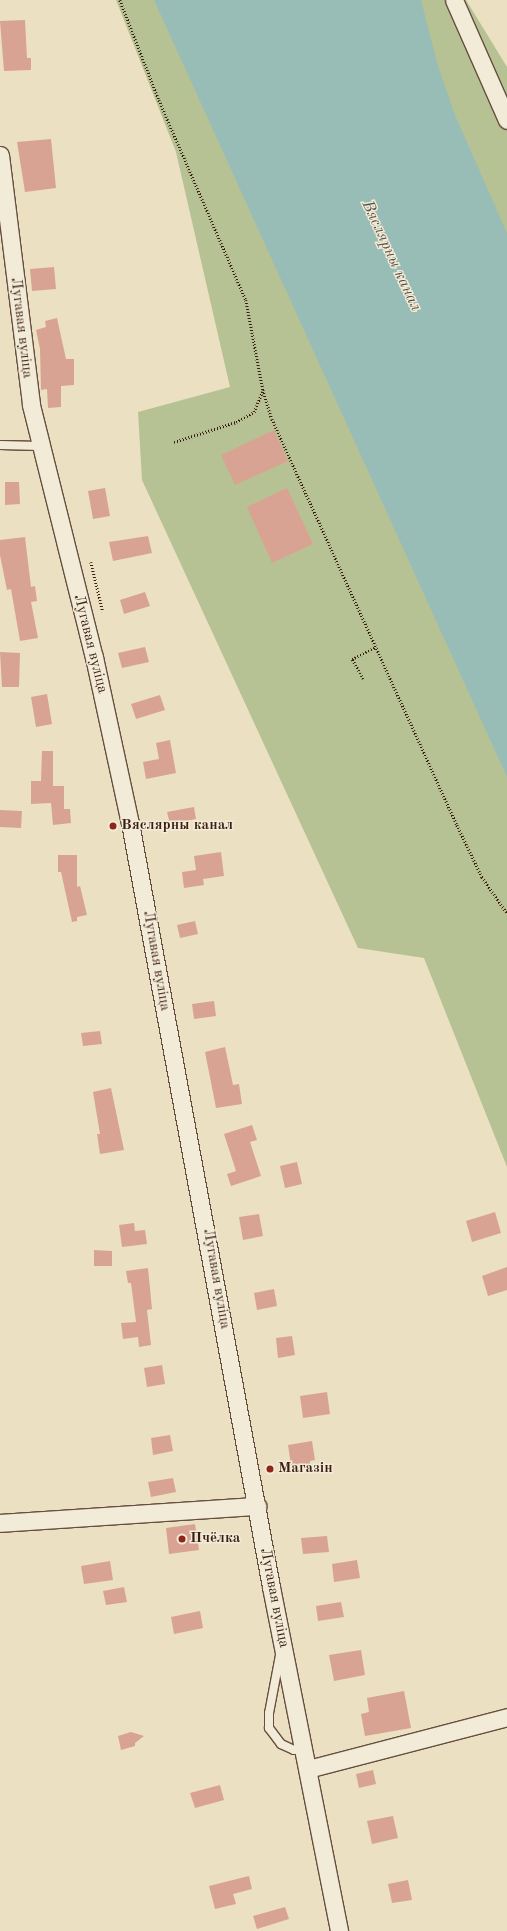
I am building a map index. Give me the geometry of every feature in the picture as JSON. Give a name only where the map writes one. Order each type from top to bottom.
[{"type":"street","points":[[454,0],[507,120]]},
{"type":"street","name":"Лугавая вуліца","points":[[0,155],[31,405],[40,446],[94,657],[130,823],[282,1645],[304,1748],[339,1931]]},
{"type":"street","points":[[0,1523],[257,1506]]},
{"type":"street","points":[[308,1769],[507,1716]]},
{"type":"lane","points":[[0,446],[40,446]]},
{"type":"lane","points":[[282,1645],[269,1713],[269,1728],[281,1744],[294,1750],[304,1748]]},
{"type":"path","points":[[120,0],[159,100],[246,300],[263,390],[272,419],[482,877],[507,913]]},
{"type":"path","points":[[174,442],[236,422],[254,412],[263,390]]},
{"type":"path","points":[[91,562],[102,612]]},
{"type":"path","points":[[362,679],[352,659],[376,647]]},
{"type":"green space","points":[[116,0],[466,0],[507,67],[507,1167],[424,958],[358,948],[142,480],[138,412],[230,387],[176,152]]},
{"type":"water","points":[[154,0],[421,0],[438,66],[455,115],[507,233],[507,777]]},
{"type":"building","points":[[25,20],[27,58],[31,58],[31,70],[4,71],[0,21]]},
{"type":"building","points":[[51,139],[56,188],[25,192],[17,142]]},
{"type":"building","points":[[54,267],[56,289],[32,291],[30,269]]},
{"type":"building","points":[[57,318],[66,359],[74,359],[74,385],[61,386],[61,407],[48,408],[47,389],[41,390],[40,349],[36,330],[46,327],[45,321]]},
{"type":"building","points":[[274,430],[288,461],[235,485],[221,455]]},
{"type":"building","points":[[5,482],[19,482],[20,504],[5,505]]},
{"type":"building","points":[[105,488],[110,516],[93,519],[88,491]]},
{"type":"building","points":[[287,488],[313,544],[272,563],[247,507]]},
{"type":"building","points":[[148,536],[152,553],[113,561],[109,542]]},
{"type":"building","points":[[25,537],[31,587],[35,586],[37,601],[31,602],[38,638],[20,641],[11,589],[7,590],[0,555],[0,540]]},
{"type":"building","points":[[145,592],[150,606],[124,614],[120,600]]},
{"type":"building","points":[[145,647],[149,662],[122,668],[118,653]]},
{"type":"building","points":[[0,652],[20,653],[19,687],[2,687]]},
{"type":"building","points":[[47,694],[52,724],[36,727],[31,697]]},
{"type":"building","points":[[160,695],[165,710],[136,719],[131,704]]},
{"type":"building","points":[[170,740],[176,773],[146,779],[143,762],[159,759],[156,743]]},
{"type":"building","points":[[42,751],[53,751],[53,786],[64,786],[64,809],[70,809],[71,823],[53,825],[51,803],[31,804],[31,781],[41,781]]},
{"type":"building","points":[[194,807],[196,819],[170,824],[167,812]]},
{"type":"building","points":[[0,810],[22,811],[21,828],[0,827]]},
{"type":"building","points":[[221,852],[224,876],[203,879],[204,885],[184,888],[182,872],[196,870],[194,856]]},
{"type":"building","points":[[58,855],[77,855],[77,887],[80,886],[87,915],[77,917],[77,921],[72,922],[61,872],[58,872]]},
{"type":"building","points":[[195,921],[198,934],[180,938],[177,925]]},
{"type":"building","points":[[214,1001],[216,1016],[194,1019],[192,1004]]},
{"type":"building","points":[[100,1031],[102,1044],[83,1046],[81,1033]]},
{"type":"building","points":[[225,1047],[233,1085],[239,1084],[242,1104],[216,1108],[205,1052]]},
{"type":"building","points":[[111,1088],[124,1150],[100,1154],[97,1134],[100,1134],[93,1092]]},
{"type":"building","points":[[252,1125],[257,1140],[250,1142],[261,1176],[231,1186],[227,1174],[236,1171],[224,1134]]},
{"type":"building","points":[[297,1162],[302,1184],[285,1188],[280,1166]]},
{"type":"building","points":[[495,1212],[501,1233],[472,1242],[466,1221]]},
{"type":"building","points":[[259,1214],[263,1236],[243,1240],[239,1217]]},
{"type":"building","points":[[134,1223],[135,1231],[145,1230],[147,1244],[122,1247],[119,1225]]},
{"type":"building","points":[[94,1250],[112,1251],[112,1266],[94,1266]]},
{"type":"building","points":[[507,1267],[507,1290],[488,1296],[482,1276]]},
{"type":"building","points":[[148,1268],[152,1309],[147,1310],[151,1345],[139,1347],[138,1337],[123,1339],[121,1323],[136,1322],[131,1283],[128,1283],[126,1271]]},
{"type":"building","points":[[274,1289],[277,1306],[257,1310],[254,1293]]},
{"type":"building","points":[[292,1336],[295,1355],[278,1358],[276,1338]]},
{"type":"building","points":[[162,1365],[165,1384],[147,1387],[144,1368]]},
{"type":"building","points":[[327,1392],[330,1414],[303,1418],[300,1396]]},
{"type":"building","points":[[170,1435],[173,1451],[153,1455],[151,1438]]},
{"type":"building","points":[[312,1441],[315,1460],[310,1461],[310,1468],[298,1470],[297,1464],[291,1465],[288,1445]]},
{"type":"building","points":[[173,1478],[176,1492],[151,1497],[148,1482]]},
{"type":"building","name":"Пчёлка","points":[[195,1524],[199,1550],[169,1554],[166,1528]]},
{"type":"building","points":[[327,1536],[329,1552],[303,1554],[301,1538]]},
{"type":"building","points":[[357,1560],[360,1578],[334,1582],[332,1564]]},
{"type":"building","points":[[110,1561],[113,1580],[84,1584],[81,1566]]},
{"type":"building","points":[[124,1587],[127,1602],[106,1605],[103,1591]]},
{"type":"building","points":[[341,1602],[344,1617],[318,1621],[316,1606]]},
{"type":"building","points":[[200,1611],[203,1628],[174,1634],[171,1617]]},
{"type":"building","points":[[361,1650],[365,1675],[334,1681],[329,1655]]},
{"type":"building","points":[[404,1691],[411,1728],[365,1736],[361,1714],[369,1712],[367,1698]]},
{"type":"building","points":[[131,1732],[144,1736],[135,1743],[135,1746],[121,1750],[118,1736]]},
{"type":"building","points":[[373,1770],[376,1784],[359,1788],[356,1774]]},
{"type":"building","points":[[220,1785],[224,1800],[195,1808],[190,1793]]},
{"type":"building","points":[[393,1816],[398,1838],[372,1844],[367,1821]]},
{"type":"building","points":[[249,1876],[252,1889],[233,1894],[236,1904],[215,1909],[209,1886]]},
{"type":"building","points":[[408,1880],[412,1900],[392,1903],[388,1884]]},
{"type":"building","points":[[285,1907],[289,1919],[257,1929],[253,1916]]},
{"type":"place","name":"Вяслярны канал","points":[[113,826]]},
{"type":"place","name":"Магазін","points":[[270,1469]]},
{"type":"place","name":"Пчёлка","points":[[182,1539]]}]
